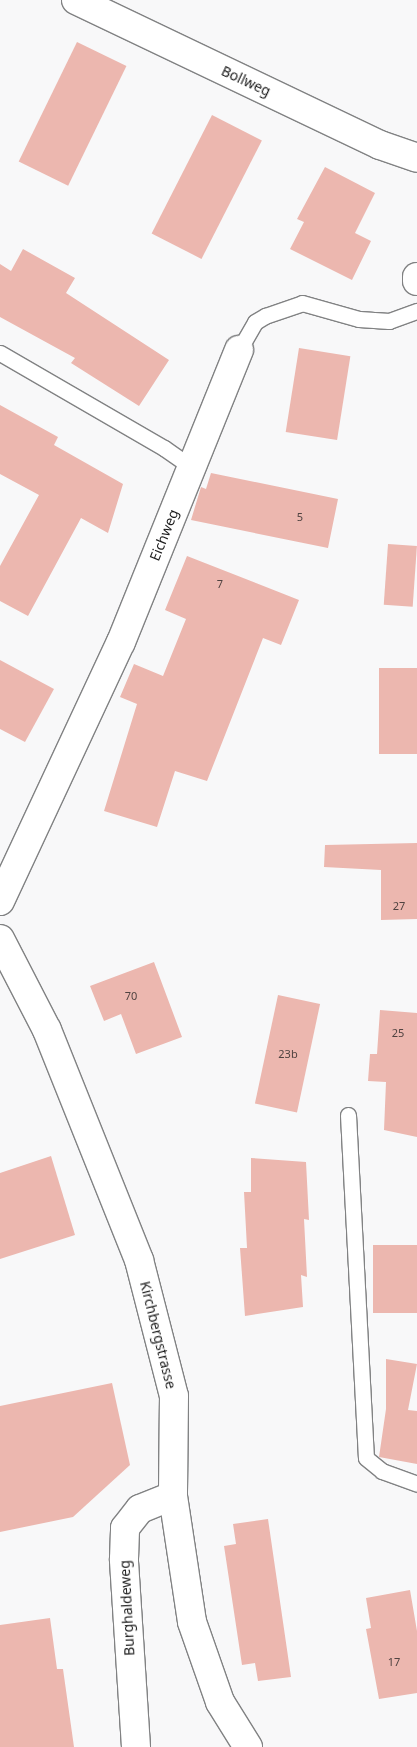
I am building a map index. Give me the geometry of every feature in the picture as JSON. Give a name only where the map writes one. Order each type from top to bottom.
[{"type":"street","name":"Bollweg","points":[[76,0],[380,145],[417,158]]},
{"type":"street","name":"Eichweg","points":[[0,902],[121,642],[239,350]]},
{"type":"street","name":"Kirchbergstrasse","points":[[0,939],[47,1030],[140,1260],[174,1396],[173,1496],[192,1622],[220,1702],[248,1747]]},
{"type":"street","name":"Burghaldeweg","points":[[136,1747],[124,1559],[125,1528],[140,1509],[173,1496]]},
{"type":"lane","name":"Eichweg","points":[[239,350],[255,322],[302,303],[359,319],[389,321],[417,311]]},
{"type":"lane","points":[[0,352],[164,448],[192,467]]},
{"type":"lane","points":[[348,1115],[366,1458],[382,1471],[417,1484]]},
{"type":"building","points":[[77,42],[126,66],[68,186],[19,162]]},
{"type":"building","points":[[212,115],[262,140],[202,259],[152,234]]},
{"type":"building","points":[[325,167],[375,193],[355,233],[371,241],[352,280],[290,249],[304,222],[297,219]]},
{"type":"building","points":[[23,249],[75,278],[66,293],[169,360],[139,406],[71,363],[75,358],[0,317],[0,264],[11,271]]},
{"type":"building","points":[[299,348],[350,356],[337,440],[286,432]]},
{"type":"building","points":[[0,405],[58,437],[54,445],[123,484],[108,533],[81,518],[28,616],[0,601],[0,566],[39,495],[0,474]]},
{"type":"building","points":[[211,473],[338,499],[328,548],[191,520],[201,487],[206,489]]},
{"type":"building","points":[[388,544],[417,546],[413,607],[384,605]]},
{"type":"building","points":[[187,556],[299,600],[281,645],[263,638],[207,781],[175,771],[157,827],[104,811],[137,704],[120,697],[134,664],[163,676],[186,619],[165,610]]},
{"type":"building","points":[[0,660],[54,689],[25,742],[0,729]]},
{"type":"building","points":[[379,668],[417,668],[417,754],[379,754]]},
{"type":"building","points":[[417,843],[417,919],[381,920],[381,870],[324,867],[325,845]]},
{"type":"building","points":[[154,962],[182,1037],[136,1054],[121,1014],[104,1021],[90,986]]},
{"type":"building","points":[[278,995],[320,1004],[297,1113],[255,1104]]},
{"type":"building","points":[[380,1010],[417,1013],[417,1137],[384,1130],[386,1082],[368,1081],[370,1054],[377,1054]]},
{"type":"building","points":[[51,1156],[75,1235],[0,1259],[0,1173]]},
{"type":"building","points":[[251,1158],[306,1162],[309,1220],[304,1219],[307,1277],[301,1275],[303,1307],[245,1316],[240,1248],[247,1248],[244,1192],[251,1192]]},
{"type":"building","points":[[373,1245],[417,1245],[417,1313],[373,1313]]},
{"type":"building","points":[[386,1359],[417,1364],[408,1410],[417,1411],[417,1464],[379,1457],[386,1409]]},
{"type":"building","points":[[112,1383],[130,1465],[73,1517],[0,1532],[0,1406]]},
{"type":"building","points":[[268,1519],[291,1677],[258,1681],[255,1663],[242,1665],[224,1546],[236,1544],[233,1524]]},
{"type":"building","points":[[410,1590],[417,1631],[417,1693],[379,1699],[366,1629],[371,1628],[366,1598]]},
{"type":"building","points":[[50,1618],[57,1669],[63,1669],[74,1747],[0,1747],[0,1625]]}]
